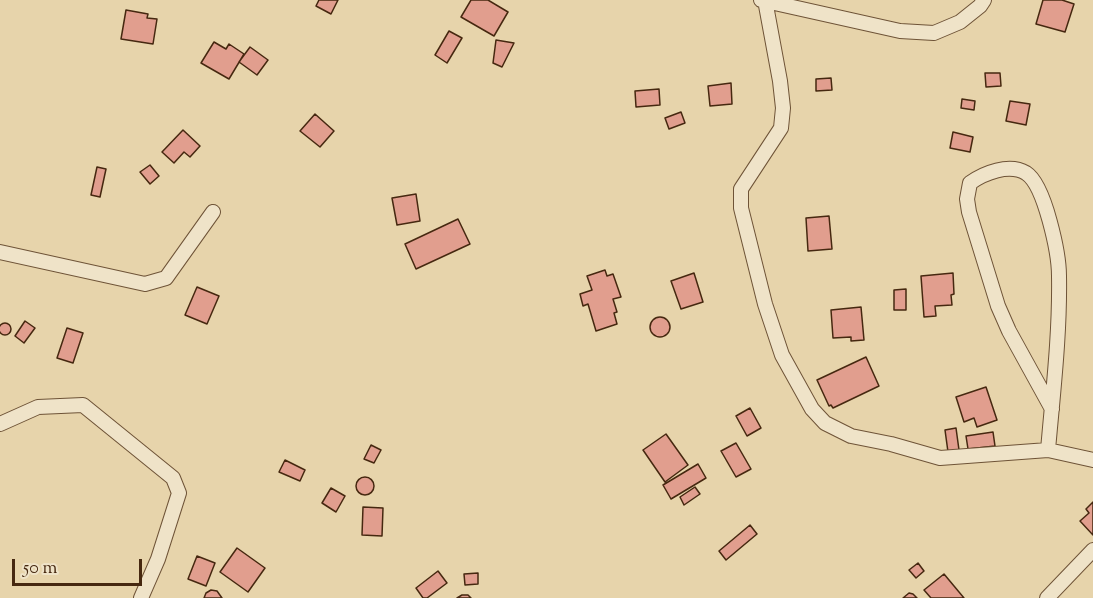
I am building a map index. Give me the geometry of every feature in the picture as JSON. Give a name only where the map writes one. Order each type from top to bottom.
[{"type":"street","points":[[984,0],[960,22],[934,33],[900,31],[763,0],[780,81],[783,108],[781,128],[741,189],[741,208],[765,304],[782,355],[812,409],[825,423],[851,436],[891,444],[940,458],[1048,450],[1093,460]]},
{"type":"street","points":[[1048,450],[1052,409],[1059,275],[1058,257],[1048,214],[1032,179],[1016,169],[1000,170],[970,183],[967,199],[969,212],[990,283],[1009,331],[1052,409]]},
{"type":"street","points":[[0,252],[145,284],[166,278],[213,212]]},
{"type":"street","points":[[0,424],[38,407],[83,405],[173,478],[179,493],[158,559],[141,598]]},
{"type":"street","points":[[1047,598],[1093,550]]},
{"type":"building","points":[[319,0],[338,0],[331,14],[316,6]]},
{"type":"building","points":[[471,0],[488,0],[508,12],[494,36],[461,17]]},
{"type":"building","points":[[1043,0],[1062,0],[1074,4],[1065,32],[1036,24]]},
{"type":"building","points":[[126,10],[148,14],[147,18],[157,19],[153,44],[121,39]]},
{"type":"building","points":[[449,31],[462,38],[447,63],[435,55]]},
{"type":"building","points":[[496,40],[514,43],[502,67],[493,63]]},
{"type":"building","points":[[214,42],[226,49],[229,44],[244,54],[229,79],[201,63]]},
{"type":"building","points":[[250,47],[268,60],[257,75],[239,62]]},
{"type":"building","points":[[985,73],[1000,73],[1001,86],[986,87]]},
{"type":"building","points":[[831,78],[832,90],[816,91],[816,79]]},
{"type":"building","points":[[731,83],[732,104],[710,106],[708,86]]},
{"type":"building","points":[[659,89],[660,105],[636,107],[635,91]]},
{"type":"building","points":[[962,99],[975,101],[974,110],[961,108]]},
{"type":"building","points":[[1010,101],[1030,104],[1026,125],[1006,121]]},
{"type":"building","points":[[681,112],[685,123],[669,129],[665,118]]},
{"type":"building","points":[[315,114],[334,131],[320,147],[300,131]]},
{"type":"building","points":[[183,130],[200,146],[190,157],[184,152],[174,163],[162,152]]},
{"type":"building","points":[[953,132],[973,137],[970,152],[950,148]]},
{"type":"building","points":[[150,165],[159,176],[150,184],[140,172]]},
{"type":"building","points":[[97,167],[106,169],[100,197],[91,195]]},
{"type":"building","points":[[416,194],[420,221],[397,225],[392,198]]},
{"type":"building","points":[[829,216],[832,249],[808,251],[806,218]]},
{"type":"building","points":[[458,219],[470,244],[416,269],[405,244]]},
{"type":"building","points":[[605,270],[607,276],[613,274],[621,297],[613,299],[617,312],[614,313],[617,324],[596,331],[588,304],[583,306],[580,294],[592,290],[587,276]]},
{"type":"building","points":[[694,273],[703,302],[681,309],[671,281]]},
{"type":"building","points":[[953,273],[952,305],[935,306],[936,316],[924,317],[921,276]]},
{"type":"building","points":[[197,287],[219,296],[207,324],[185,315]]},
{"type":"building","points":[[906,289],[906,310],[894,310],[894,290]]},
{"type":"building","points":[[861,307],[864,340],[851,341],[851,337],[833,338],[831,310]]},
{"type":"building","points":[[660,317],[667,320],[670,327],[667,334],[660,337],[653,334],[650,327],[653,320]]},
{"type":"building","points":[[25,321],[35,328],[24,343],[15,336]]},
{"type":"building","points":[[7,323],[11,329],[7,335],[3,335],[-1,327]]},
{"type":"building","points":[[67,328],[83,333],[73,363],[57,358]]},
{"type":"building","points":[[866,357],[879,386],[833,408],[829,406],[817,380]]},
{"type":"building","points":[[986,387],[997,420],[977,427],[974,418],[964,422],[956,397]]},
{"type":"building","points":[[750,408],[761,428],[747,436],[736,416]]},
{"type":"building","points":[[956,428],[959,450],[948,452],[945,430]]},
{"type":"building","points":[[993,432],[995,446],[968,449],[966,436]]},
{"type":"building","points":[[666,434],[688,465],[665,482],[643,450]]},
{"type":"building","points":[[736,443],[751,469],[736,477],[721,451]]},
{"type":"building","points":[[371,445],[381,450],[374,463],[364,459]]},
{"type":"building","points":[[285,460],[305,470],[300,481],[279,472]]},
{"type":"building","points":[[698,464],[706,478],[671,499],[663,485]]},
{"type":"building","points":[[365,477],[371,480],[374,486],[371,492],[365,495],[359,492],[356,486],[359,480]]},
{"type":"building","points":[[695,487],[700,494],[684,505],[680,497]]},
{"type":"building","points":[[331,488],[345,496],[336,512],[322,503]]},
{"type":"building","points":[[1093,502],[1093,535],[1080,521],[1089,513],[1086,509]]},
{"type":"building","points":[[363,507],[383,508],[382,536],[362,535]]},
{"type":"building","points":[[750,525],[757,534],[726,560],[719,551]]},
{"type":"building","points":[[237,548],[265,568],[248,592],[220,572]]},
{"type":"building","points":[[197,556],[215,563],[206,586],[188,579]]},
{"type":"building","points":[[918,563],[924,571],[916,578],[909,570]]},
{"type":"building","points":[[438,571],[447,583],[427,598],[423,598],[416,588]]},
{"type":"building","points":[[478,573],[478,584],[465,585],[464,574]]},
{"type":"building","points":[[944,574],[964,598],[931,598],[924,590]]},
{"type":"building","points":[[211,590],[217,591],[222,598],[204,598]]},
{"type":"building","points":[[909,593],[913,594],[917,598],[903,598]]},
{"type":"building","points":[[468,595],[471,598],[457,598]]}]
